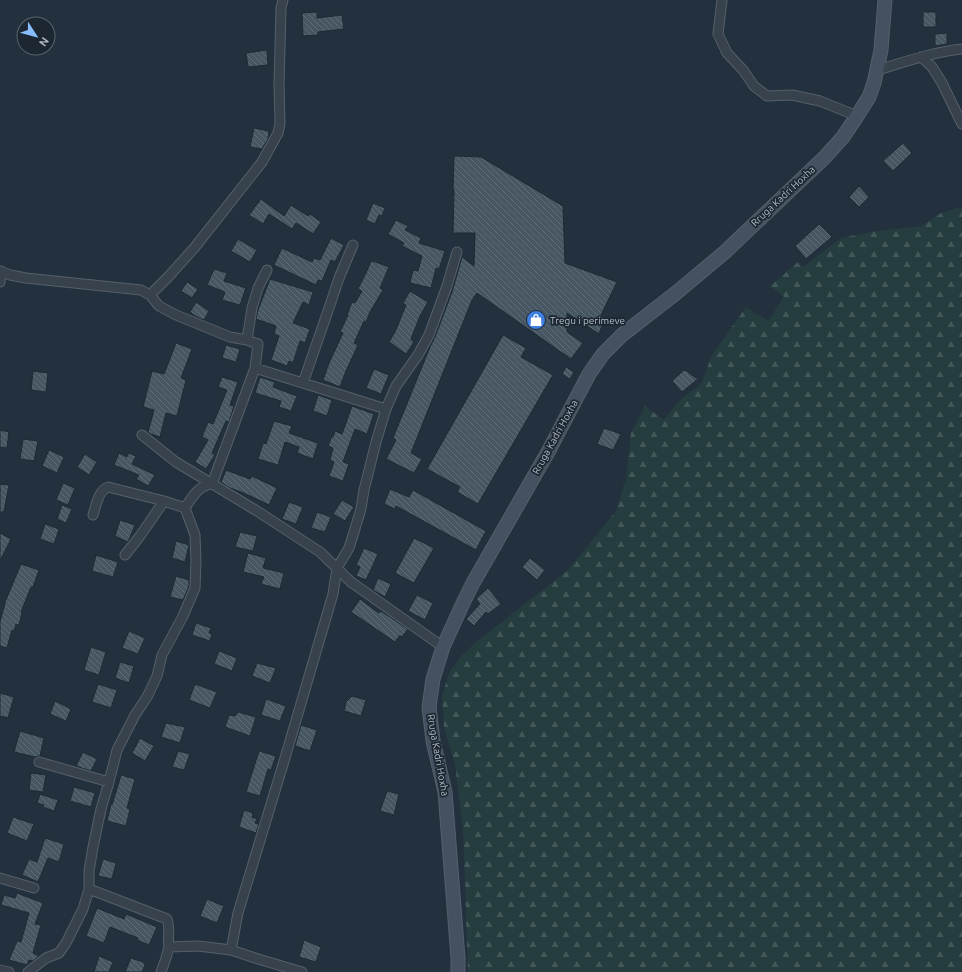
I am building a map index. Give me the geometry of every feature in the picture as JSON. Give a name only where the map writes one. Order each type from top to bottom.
[{"type":"main road","name":"Rruga Kadri Hoxha","points":[[458,972],[445,792],[434,741],[429,707],[433,680],[443,647],[473,582],[548,452],[589,374],[603,354],[622,335],[725,252],[825,158],[857,116],[869,97],[874,83],[881,50],[886,0]]},
{"type":"street","points":[[150,295],[185,258],[262,162],[278,133],[280,124],[279,84],[281,8],[283,0]]},
{"type":"street","points":[[722,0],[718,34],[727,53],[743,70],[754,86],[768,96],[792,95],[820,101],[857,116]]},
{"type":"street","points":[[877,70],[936,53],[962,49]]},
{"type":"street","points":[[921,57],[932,67],[942,83],[962,124]]},
{"type":"street","points":[[303,383],[339,278],[353,245]]},
{"type":"street","points":[[231,950],[238,914],[333,594],[337,568],[349,548],[361,509],[364,490],[376,442],[386,409],[396,386],[418,354],[428,336],[447,286],[457,252]]},
{"type":"street","points":[[247,340],[252,308],[258,288],[267,270]]},
{"type":"street","points":[[0,282],[1,271],[10,275],[26,278],[141,290],[150,295],[159,306],[176,315],[230,337],[247,340],[258,344],[255,368],[212,484]]},
{"type":"street","points":[[255,368],[386,409]]},
{"type":"street","points":[[142,435],[176,462],[320,552],[351,582],[443,647]]},
{"type":"street","points":[[185,508],[191,498],[199,490],[206,485],[212,484]]},
{"type":"street","points":[[93,516],[100,494],[103,489],[108,487],[164,501],[185,508]]},
{"type":"street","points":[[125,555],[164,501]]},
{"type":"street","points":[[28,972],[46,958],[59,953],[66,943],[83,909],[89,889],[89,871],[92,847],[117,750],[135,715],[147,697],[157,676],[162,655],[183,616],[195,588],[195,535],[185,508]]},
{"type":"street","points":[[39,762],[109,782]]},
{"type":"street","points":[[0,878],[34,888]]},
{"type":"street","points":[[89,889],[167,918],[169,924],[167,940],[169,947],[162,972]]},
{"type":"street","points":[[169,947],[198,946],[231,950],[301,972]]},
{"type":"street","points":[[0,970],[9,972]]},
{"type":"green space","points":[[962,207],[962,972],[468,972],[463,830],[455,764],[444,728],[442,695],[450,671],[461,656],[476,642],[567,571],[616,511],[626,479],[631,433],[645,406],[664,420],[680,400],[701,384],[712,355],[746,307],[768,321],[784,297],[770,286],[798,262],[803,267],[841,238],[876,231],[921,226],[941,213]]},
{"type":"building","points":[[317,12],[317,18],[342,15],[344,29],[318,32],[318,35],[303,36],[302,13]]},
{"type":"building","points":[[923,12],[936,12],[936,27],[923,27]]},
{"type":"building","points":[[947,33],[947,44],[935,46],[935,34]]},
{"type":"building","points":[[267,50],[268,65],[248,67],[246,53]]},
{"type":"building","points":[[254,128],[269,131],[268,139],[262,149],[250,147]]},
{"type":"building","points":[[903,143],[912,153],[893,171],[883,161]]},
{"type":"building","points":[[454,156],[481,157],[563,206],[565,263],[617,282],[601,315],[605,318],[599,334],[567,313],[567,332],[583,343],[571,359],[477,293],[472,300],[411,453],[422,459],[414,473],[386,459],[396,440],[393,438],[452,292],[462,257],[474,266],[475,233],[453,233]]},
{"type":"building","points":[[859,186],[869,197],[859,207],[849,197]]},
{"type":"building","points":[[261,199],[284,216],[291,205],[308,216],[310,214],[321,222],[313,234],[296,223],[292,229],[269,214],[263,224],[249,215]]},
{"type":"building","points":[[373,203],[385,208],[382,216],[379,215],[375,224],[366,220]]},
{"type":"building","points":[[396,220],[408,226],[405,230],[421,238],[419,243],[445,251],[439,269],[436,268],[431,288],[410,283],[413,270],[418,271],[422,256],[402,246],[404,243],[388,234]]},
{"type":"building","points":[[819,224],[832,237],[806,259],[795,246]]},
{"type":"building","points":[[331,238],[344,245],[335,262],[331,260],[322,281],[318,280],[316,285],[274,265],[282,248],[312,262],[314,258],[320,260]]},
{"type":"building","points":[[238,239],[257,250],[250,262],[231,251]]},
{"type":"building","points":[[371,261],[389,267],[380,288],[383,290],[366,322],[364,321],[354,343],[358,345],[340,387],[323,380],[343,333],[340,332],[352,302],[355,303],[362,291],[358,289]]},
{"type":"building","points":[[214,269],[227,273],[224,281],[246,288],[240,305],[222,300],[225,292],[207,285]]},
{"type":"building","points":[[270,279],[313,292],[309,305],[303,302],[293,323],[310,329],[305,343],[300,341],[293,363],[289,361],[287,366],[271,360],[279,336],[274,334],[276,326],[256,319]]},
{"type":"building","points":[[187,282],[198,289],[192,298],[181,291]]},
{"type":"building","points":[[410,291],[428,302],[420,316],[411,339],[414,342],[406,354],[389,342],[395,332],[406,305],[403,303]]},
{"type":"building","points":[[196,302],[209,311],[204,320],[190,312]]},
{"type":"building","points":[[503,335],[526,348],[521,357],[553,375],[478,504],[457,492],[460,487],[427,469]]},
{"type":"building","points":[[176,343],[192,349],[181,378],[186,380],[177,416],[166,413],[160,437],[148,432],[154,410],[143,407],[152,371],[164,374]]},
{"type":"building","points":[[226,345],[240,349],[236,362],[222,358]]},
{"type":"building","points":[[566,367],[574,372],[570,379],[562,374]]},
{"type":"building","points":[[374,369],[389,375],[381,394],[366,388]]},
{"type":"building","points":[[684,370],[698,379],[682,392],[672,381]]},
{"type":"building","points":[[33,371],[48,373],[46,392],[31,390]]},
{"type":"building","points":[[222,377],[238,382],[230,405],[234,406],[229,422],[226,421],[212,453],[215,455],[206,469],[195,462],[208,440],[202,437],[208,422],[213,424],[227,390],[218,387]]},
{"type":"building","points":[[260,377],[275,382],[273,387],[297,396],[291,411],[279,407],[281,401],[255,393]]},
{"type":"building","points":[[318,395],[332,400],[327,416],[313,411]]},
{"type":"building","points":[[352,406],[374,414],[367,434],[355,429],[343,462],[349,464],[343,481],[329,476],[334,462],[330,460],[333,448],[328,446],[335,431],[342,434]]},
{"type":"building","points":[[274,421],[292,426],[289,433],[318,443],[313,459],[297,453],[299,447],[285,442],[278,465],[258,459],[263,443],[266,444]]},
{"type":"building","points":[[604,428],[621,434],[613,450],[597,444]]},
{"type":"building","points":[[0,430],[9,432],[7,448],[0,447]]},
{"type":"building","points":[[23,439],[38,441],[34,461],[20,459]]},
{"type":"building","points":[[49,450],[64,457],[57,473],[42,466]]},
{"type":"building","points":[[119,453],[127,457],[128,453],[136,456],[132,464],[155,475],[148,486],[136,479],[139,475],[114,465]]},
{"type":"building","points":[[85,454],[97,462],[89,475],[77,467]]},
{"type":"building","points":[[226,470],[250,479],[252,476],[277,488],[269,505],[230,488],[221,482]]},
{"type":"building","points":[[63,483],[75,488],[68,505],[56,500]]},
{"type":"building","points":[[0,484],[9,485],[4,512],[0,512]]},
{"type":"building","points":[[390,489],[409,497],[413,490],[486,531],[476,550],[396,506],[395,509],[384,504]]},
{"type":"building","points":[[342,500],[354,507],[345,521],[333,514]]},
{"type":"building","points":[[289,502],[303,507],[296,524],[282,519]]},
{"type":"building","points":[[62,505],[72,509],[66,523],[57,519]]},
{"type":"building","points":[[317,512],[331,517],[325,532],[311,528]]},
{"type":"building","points":[[120,520],[135,525],[128,542],[115,536]]},
{"type":"building","points":[[45,524],[59,529],[54,544],[40,539]]},
{"type":"building","points":[[240,532],[257,536],[253,551],[235,547]]},
{"type":"building","points":[[0,533],[11,539],[0,561]]},
{"type":"building","points":[[414,538],[434,548],[414,583],[395,573]]},
{"type":"building","points":[[176,541],[189,545],[185,562],[172,558]]},
{"type":"building","points":[[364,548],[378,554],[366,580],[356,576],[360,567],[356,565]]},
{"type":"building","points":[[248,553],[266,558],[263,568],[284,573],[280,589],[261,584],[264,577],[243,572]]},
{"type":"building","points":[[96,555],[118,562],[113,577],[92,571]]},
{"type":"building","points":[[530,558],[545,570],[537,580],[522,567]]},
{"type":"building","points":[[21,564],[39,570],[21,612],[19,625],[16,624],[14,631],[12,630],[7,648],[0,646],[0,622],[5,602]]},
{"type":"building","points":[[176,576],[189,580],[189,586],[183,600],[170,597]]},
{"type":"building","points":[[378,578],[391,584],[385,597],[373,590]]},
{"type":"building","points":[[488,588],[501,604],[488,614],[486,612],[474,626],[466,619],[480,604],[476,599]]},
{"type":"building","points":[[417,595],[433,603],[425,620],[408,611]]},
{"type":"building","points":[[360,599],[379,613],[381,611],[408,629],[402,637],[400,635],[395,642],[351,612]]},
{"type":"building","points":[[196,623],[211,628],[209,633],[212,634],[210,641],[192,635]]},
{"type":"building","points":[[129,631],[145,638],[138,654],[122,648]]},
{"type":"building","points":[[91,647],[106,652],[99,675],[84,670]]},
{"type":"building","points":[[219,651],[237,658],[232,671],[214,664]]},
{"type":"building","points":[[120,662],[134,666],[129,683],[115,678]]},
{"type":"building","points":[[257,663],[276,668],[270,683],[252,676]]},
{"type":"building","points":[[98,684],[117,690],[111,708],[92,702]]},
{"type":"building","points":[[195,684],[217,692],[210,708],[189,700]]},
{"type":"building","points":[[0,693],[14,697],[8,718],[0,716]]},
{"type":"building","points":[[352,696],[366,700],[361,716],[344,711],[346,702]]},
{"type":"building","points":[[266,699],[286,706],[280,721],[261,715]]},
{"type":"building","points":[[55,701],[71,709],[66,721],[50,714]]},
{"type":"building","points":[[238,712],[256,717],[250,736],[225,727],[229,715],[235,716]]},
{"type":"building","points":[[166,723],[185,727],[180,743],[161,737]]},
{"type":"building","points":[[301,725],[317,730],[310,751],[295,746]]},
{"type":"building","points":[[20,731],[44,738],[40,756],[35,757],[14,752]]},
{"type":"building","points":[[140,738],[154,746],[145,761],[132,753]]},
{"type":"building","points":[[178,751],[190,754],[184,770],[172,767]]},
{"type":"building","points":[[259,751],[276,756],[271,770],[268,769],[260,796],[246,792]]},
{"type":"building","points":[[83,752],[97,759],[91,771],[76,766]]},
{"type":"building","points":[[31,773],[46,775],[43,792],[29,790]]},
{"type":"building","points":[[121,775],[135,779],[127,808],[130,809],[126,826],[107,821]]},
{"type":"building","points":[[74,787],[95,793],[91,807],[70,801]]},
{"type":"building","points":[[387,791],[399,794],[394,815],[380,811]]},
{"type":"building","points":[[40,794],[58,800],[54,811],[37,803]]},
{"type":"building","points":[[244,810],[253,813],[252,817],[257,819],[255,823],[259,824],[256,833],[239,827]]},
{"type":"building","points":[[13,817],[34,824],[27,841],[7,833]]},
{"type":"building","points":[[45,838],[64,844],[59,862],[48,858],[38,882],[22,875],[29,859],[37,862]]},
{"type":"building","points":[[103,859],[116,863],[112,879],[98,876]]},
{"type":"building","points":[[17,893],[43,903],[35,924],[41,925],[33,953],[39,956],[33,961],[29,960],[27,965],[9,960],[17,941],[21,942],[29,913],[1,905],[4,895],[15,898]]},
{"type":"building","points":[[207,899],[224,906],[217,923],[200,916]]},
{"type":"building","points":[[97,908],[124,919],[126,914],[157,927],[149,945],[137,940],[138,938],[110,927],[104,943],[86,936]]},
{"type":"building","points":[[304,940],[321,947],[316,962],[299,957]]},
{"type":"building","points":[[99,956],[113,962],[109,972],[94,972]]},
{"type":"building","points":[[131,958],[143,962],[145,965],[142,972],[125,972]]},
{"type":"place","name":"Tregu i perimeve","points":[[536,320]]}]
